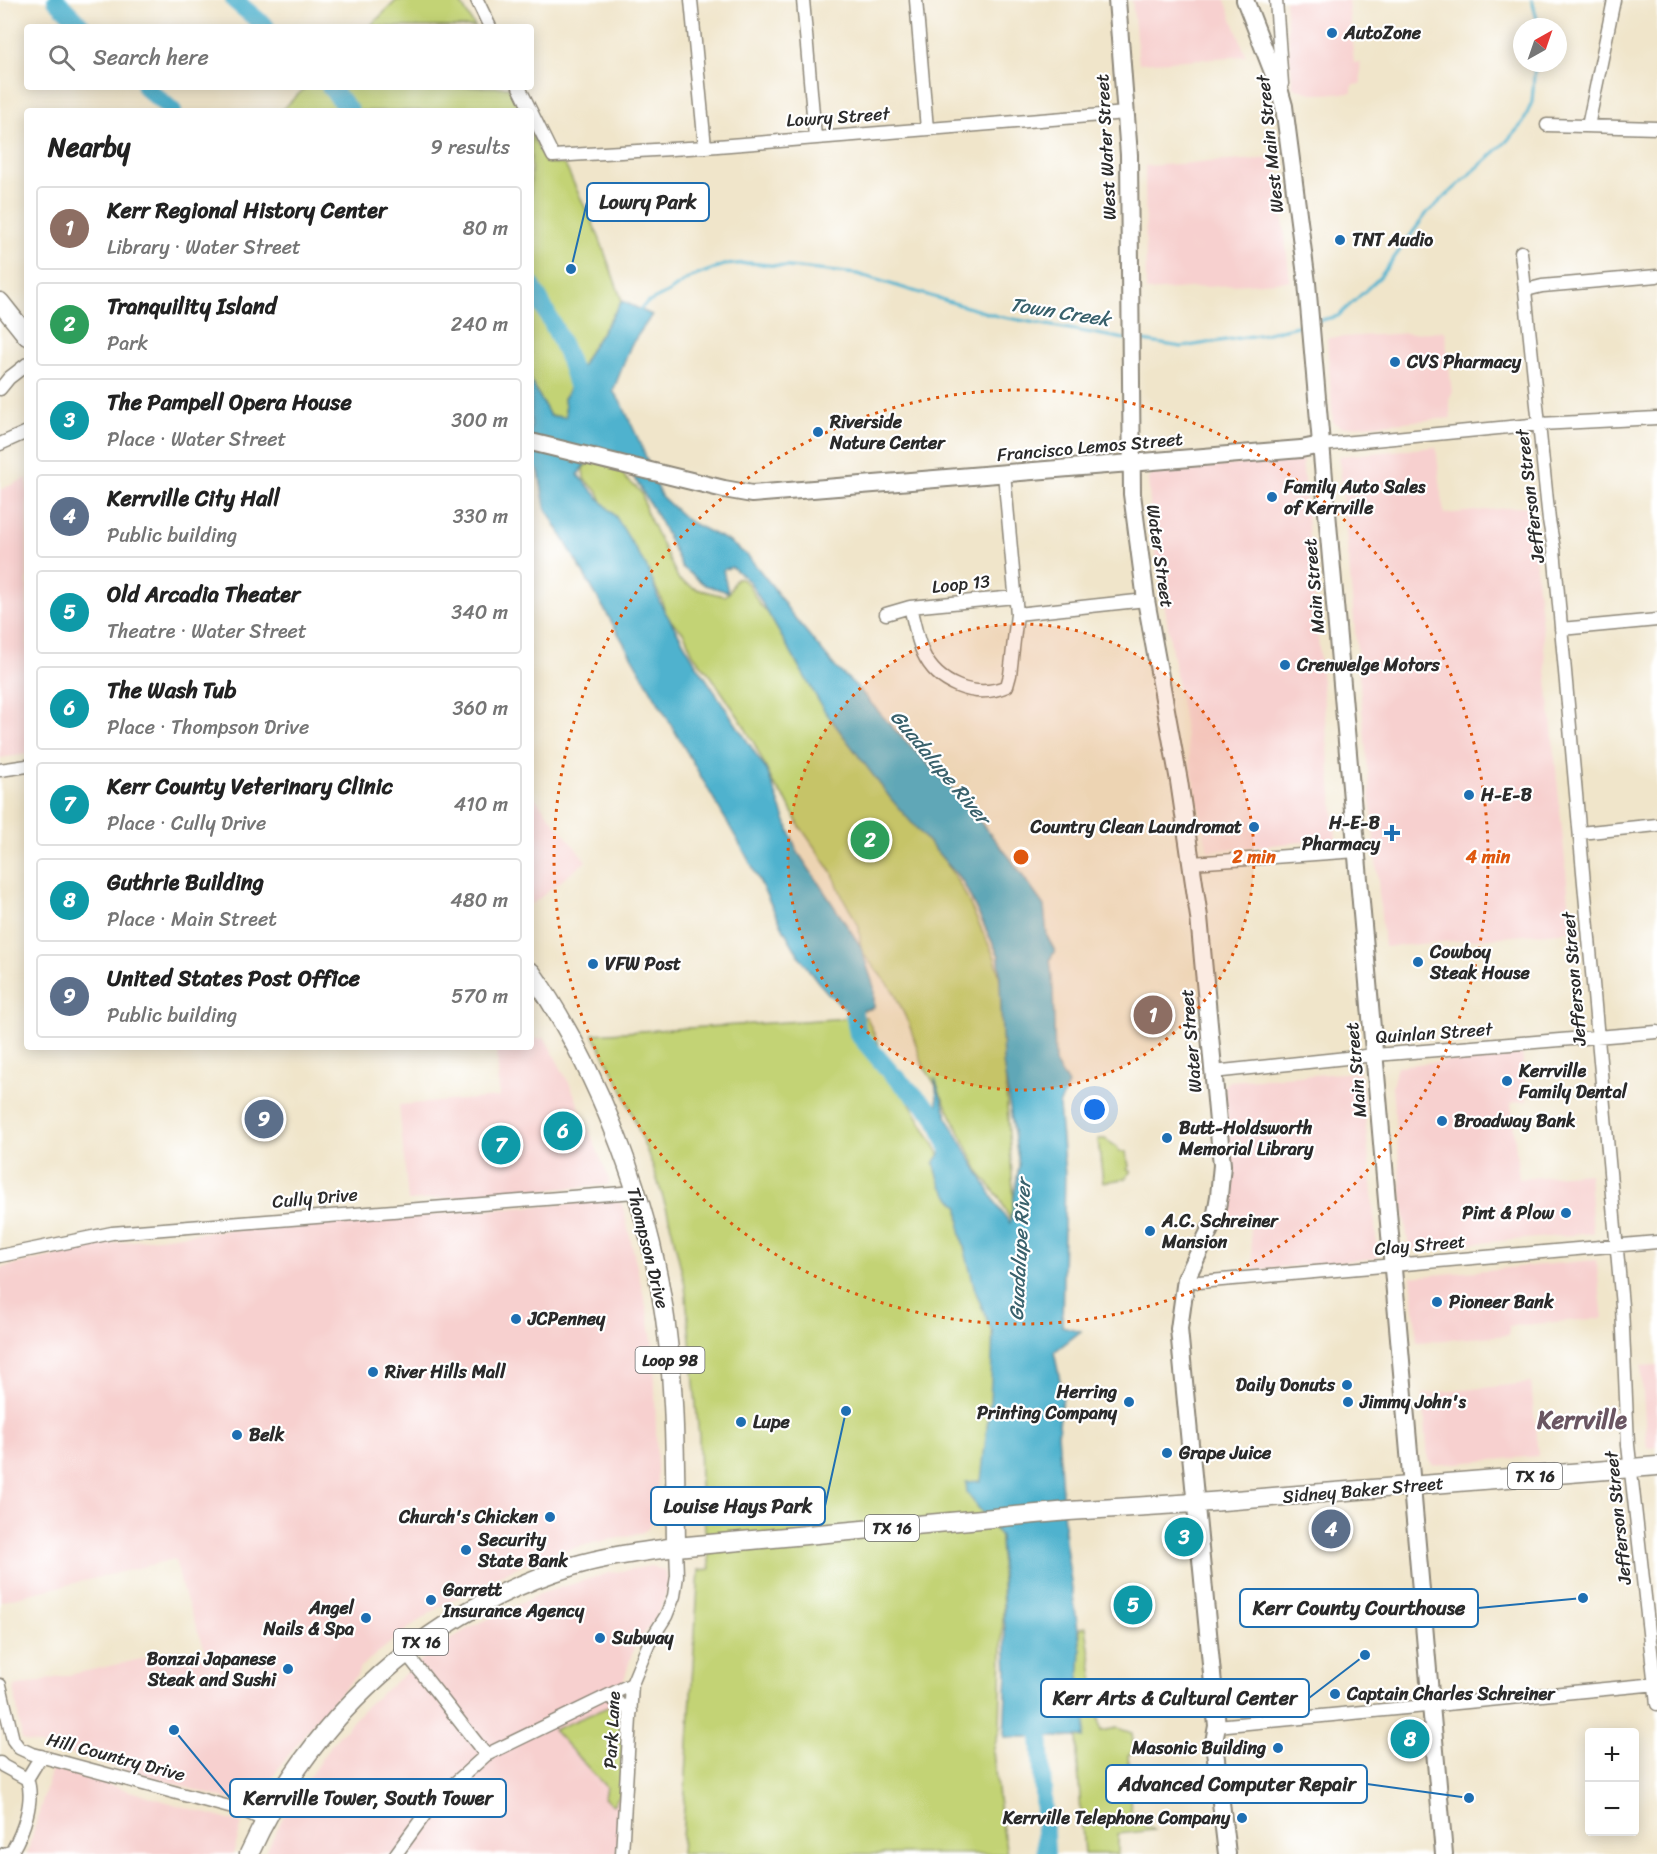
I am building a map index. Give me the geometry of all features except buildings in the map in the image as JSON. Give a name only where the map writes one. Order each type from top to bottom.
[{"type":"main road","points":[[0,302],[21,324]]},
{"type":"main road","name":"Thompson Drive","points":[[534,977],[569,1033],[609,1117],[650,1241],[660,1284],[670,1356],[675,1453],[676,1547]]},
{"type":"main road","name":"Sidney Baker Street","points":[[676,1547],[1069,1511],[1657,1466]]},
{"type":"main road","name":"TX 16","points":[[249,1854],[289,1780],[325,1732],[366,1687],[406,1653],[453,1621],[491,1600],[538,1579],[597,1560],[676,1547]]},
{"type":"street","points":[[477,0],[489,24]]},
{"type":"street","points":[[691,0],[705,147]]},
{"type":"street","points":[[803,0],[815,137]]},
{"type":"street","points":[[916,0],[927,129]]},
{"type":"street","name":"West Water Street","points":[[1117,0],[1129,155],[1129,292]]},
{"type":"street","points":[[1245,0],[1284,106]]},
{"type":"street","name":"West Main Street","points":[[1276,0],[1284,106],[1307,283]]},
{"type":"street","points":[[1588,126],[1614,0]]},
{"type":"street","name":"Lowry Street","points":[[520,90],[529,108]]},
{"type":"street","name":"Lowry Street","points":[[534,117],[553,156],[705,147],[1126,113]]},
{"type":"street","points":[[1547,125],[1657,128]]},
{"type":"street","name":"Jefferson Street","points":[[1521,252],[1527,290],[1580,833],[1622,1306],[1630,1468],[1657,1704]]},
{"type":"street","points":[[1527,290],[1542,286],[1657,276]]},
{"type":"street","name":"Main Street","points":[[1307,283],[1444,1854]]},
{"type":"street","name":"Water Street","points":[[1129,292],[1132,367],[1132,495],[1146,600],[1200,917],[1222,1165],[1220,1196],[1215,1219],[1186,1279],[1179,1329],[1217,1726],[1214,1742],[1227,1854]]},
{"type":"street","points":[[0,389],[9,378],[24,366]]},
{"type":"street","name":"Francisco Lemos Street","points":[[534,443],[752,494],[1301,449],[1321,445],[1540,423],[1657,418]]},
{"type":"street","points":[[0,444],[24,433]]},
{"type":"street","points":[[1004,473],[1017,614],[1146,600]]},
{"type":"street","name":"Loop 13","points":[[886,614],[910,607],[1015,597]]},
{"type":"street","name":"Loop 13","points":[[910,607],[922,651],[932,668],[955,686],[974,691],[1007,686],[1017,614]]},
{"type":"street","points":[[1561,629],[1657,620]]},
{"type":"street","points":[[0,770],[24,766]]},
{"type":"street","points":[[1580,833],[1657,825]]},
{"type":"street","points":[[1192,863],[1357,851]]},
{"type":"street","name":"Quinlan Street","points":[[1213,1072],[1374,1055],[1657,1032]]},
{"type":"street","name":"Cully Drive","points":[[0,1256],[112,1233],[635,1192]]},
{"type":"street","name":"Clay Street","points":[[1186,1279],[1199,1282],[1657,1242]]},
{"type":"street","name":"Park Lane","points":[[622,1854],[632,1684],[649,1643],[666,1616],[674,1596],[677,1576],[676,1547]]},
{"type":"street","points":[[406,1653],[486,1755]]},
{"type":"street","points":[[396,1854],[428,1810],[486,1755],[632,1684]]},
{"type":"street","points":[[1217,1726],[1656,1684]]},
{"type":"street","name":"Hill Country Drive","points":[[0,1685],[13,1740],[19,1748],[40,1756],[244,1811],[266,1821]]},
{"type":"street","points":[[608,1696],[631,1712]]},
{"type":"street","points":[[27,1779],[40,1756]]},
{"type":"street","points":[[0,1762],[27,1779],[31,1789],[19,1839],[12,1851],[4,1854]]},
{"type":"shaded area","points":[[1132,0],[1225,0],[1246,56],[1139,63]]},
{"type":"shaded area","points":[[1285,0],[1348,0],[1354,63],[1360,62],[1361,84],[1352,85],[1352,93],[1316,94],[1293,88]]},
{"type":"shaded area","points":[[1276,158],[1290,281],[1146,291],[1145,166]]},
{"type":"shaded area","points":[[1445,331],[1452,393],[1449,399],[1451,418],[1343,427],[1333,423],[1327,338]]},
{"type":"shaded area","points":[[1436,447],[1444,514],[1530,506],[1572,931],[1384,947],[1339,456]]},
{"type":"shaded area","points":[[1302,459],[1336,839],[1208,851],[1192,773],[1152,529],[1148,479],[1155,471]]},
{"type":"shaded area","points":[[24,479],[24,754],[0,758],[0,490]]},
{"type":"shaded area","points":[[534,797],[586,861],[534,903]]},
{"type":"shaded area","points":[[545,1038],[572,1089],[609,1179],[608,1185],[408,1201],[399,1105],[499,1097],[497,1050],[534,1050],[534,1039]]},
{"type":"shaded area","points":[[1522,1053],[1527,1101],[1511,1103],[1519,1179],[1589,1173],[1593,1233],[1409,1249],[1392,1086],[1397,1066]]},
{"type":"shaded area","points":[[1357,1072],[1361,1075],[1378,1258],[1253,1270],[1250,1224],[1224,1223],[1231,1173],[1224,1086],[1229,1081]]},
{"type":"shaded area","points":[[616,1200],[623,1207],[647,1310],[654,1353],[658,1509],[648,1529],[639,1534],[555,1553],[515,1568],[438,1608],[414,1624],[360,1667],[357,1675],[314,1722],[278,1769],[259,1803],[251,1806],[22,1740],[14,1687],[178,1651],[207,1655],[182,1588],[175,1559],[0,1601],[0,1268],[101,1245],[215,1231]]},
{"type":"shaded area","points":[[1596,1260],[1603,1318],[1509,1326],[1509,1335],[1417,1342],[1411,1277]]},
{"type":"shaded area","points":[[1657,1365],[1657,1447],[1647,1448],[1641,1366]]},
{"type":"shaded area","points":[[1531,1383],[1538,1456],[1433,1465],[1428,1460],[1423,1394]]},
{"type":"shaded area","points":[[651,1566],[666,1571],[668,1584],[657,1615],[634,1647],[624,1680],[625,1721],[617,1854],[265,1854],[287,1809],[331,1745],[367,1705],[434,1650],[467,1629],[542,1593],[609,1573]]},
{"type":"shaded area","points":[[52,1768],[242,1824],[233,1854],[27,1854]]},
{"type":"green space","points":[[397,0],[459,0],[473,24],[372,24]]},
{"type":"green space","points":[[303,90],[510,90],[520,108],[284,108]]},
{"type":"green space","points":[[534,139],[545,162],[565,165],[599,237],[622,301],[589,352],[564,398],[566,417],[550,416],[534,387]]},
{"type":"green space","points":[[592,460],[621,470],[626,479],[642,494],[646,511],[679,580],[696,589],[724,596],[729,593],[736,578],[748,584],[760,605],[773,618],[945,861],[963,890],[995,958],[1002,988],[1006,1091],[1015,1218],[1011,1221],[999,1197],[981,1175],[938,1089],[923,1065],[910,1027],[894,992],[861,951],[859,926],[832,872],[774,785],[740,719],[693,654],[684,633],[666,616],[655,586],[603,504],[598,492],[584,479],[583,468]]},
{"type":"green space","points":[[867,1017],[884,1058],[976,1218],[992,1334],[1003,1611],[1000,1727],[993,1751],[1007,1854],[681,1854],[699,1570],[710,1569],[700,1487],[699,1437],[685,1285],[667,1210],[652,1164],[623,1091],[593,1034]]},
{"type":"green space","points":[[1098,1139],[1105,1139],[1117,1147],[1119,1152],[1126,1152],[1129,1166],[1127,1169],[1131,1172],[1125,1179],[1103,1182]]},
{"type":"green space","points":[[1086,1627],[1101,1731],[1117,1728],[1132,1733],[1134,1752],[1128,1755],[1131,1816],[1135,1821],[1141,1818],[1145,1826],[1154,1830],[1118,1834],[1118,1854],[1084,1854],[1077,1755],[1080,1628]]},
{"type":"green space","points":[[608,1707],[619,1711],[625,1721],[620,1795],[613,1805],[604,1798],[606,1787],[553,1730]]},
{"type":"water","points":[[622,301],[652,315],[631,345],[613,391],[622,404],[641,445],[661,496],[688,521],[728,541],[748,556],[836,668],[856,686],[957,794],[1010,858],[1044,906],[1047,936],[1055,951],[1050,959],[1055,1063],[1068,1084],[1059,1106],[1065,1174],[1062,1326],[1081,1331],[1054,1352],[1063,1394],[1058,1432],[1065,1540],[1081,1650],[1079,1684],[1086,1722],[1084,1737],[1004,1737],[1007,1671],[1000,1536],[967,1493],[966,1482],[981,1481],[990,1401],[993,1334],[975,1290],[960,1231],[959,1208],[941,1186],[934,1163],[942,1151],[935,1078],[948,1119],[1000,1210],[1010,1223],[1019,1165],[1003,1063],[999,956],[963,882],[891,799],[824,710],[750,582],[732,567],[723,570],[728,592],[705,585],[682,567],[660,521],[621,455],[596,445],[578,475],[616,517],[649,571],[660,603],[695,662],[767,771],[797,851],[860,945],[874,987],[874,1008],[859,1011],[843,1007],[827,992],[801,959],[742,848],[545,507],[539,472],[534,464],[534,387],[550,416],[566,417],[564,399],[589,352]]},
{"type":"waterway","name":"Guadalupe River","points":[[56,0],[80,24]]},
{"type":"waterway","name":"Guadalupe River","points":[[234,0],[262,24]]},
{"type":"waterway","name":"Town Creek","points":[[1532,0],[1537,18]]},
{"type":"waterway","name":"Town Creek","points":[[1317,321],[1338,316],[1380,277],[1427,213],[1506,142],[1523,123],[1532,102],[1534,72]]},
{"type":"waterway","name":"Guadalupe River","points":[[148,90],[170,108]]},
{"type":"waterway","name":"Guadalupe River","points":[[332,90],[348,108]]},
{"type":"waterway","name":"Town Creek","points":[[637,312],[647,303],[669,292],[689,278],[724,265],[750,263],[857,274],[997,316],[1125,339]]},
{"type":"waterway","name":"Guadalupe River","points":[[534,290],[567,355],[580,400]]},
{"type":"waterway","name":"Town Creek","points":[[1137,340],[1182,347],[1264,334],[1305,324]]},
{"type":"waterway","name":"Guadalupe River","points":[[849,987],[858,1034],[891,1073],[936,1116],[949,1150]]},
{"type":"waterway","name":"Guadalupe River","points":[[1039,1712],[1046,1854]]},
{"type":"place","name":"AutoZone","points":[[1332,33]]},
{"type":"place","name":"TNT Audio","points":[[1340,240]]},
{"type":"place","name":"Lowry Park","points":[[571,269]]},
{"type":"place","name":"CVS Pharmacy","points":[[1395,362]]},
{"type":"place","name":"Riverside Nature Center","points":[[818,432]]},
{"type":"place","name":"Family Auto Sales of Kerrville","points":[[1272,497]]},
{"type":"place","name":"Crenwelge Motors","points":[[1285,665]]},
{"type":"place","name":"H-E-B","points":[[1469,795]]},
{"type":"place","name":"Country Clean Laundromat","points":[[1254,827]]},
{"type":"place","name":"H-E-B Pharmacy","points":[[1392,833]]},
{"type":"place","name":"Tranquility Island","points":[[870,840]]},
{"type":"place","name":"Cowboy Steak House","points":[[1418,962]]},
{"type":"place","name":"VFW Post","points":[[593,964]]},
{"type":"place","name":"Kerr Regional History Center","points":[[1153,1015]]},
{"type":"place","name":"Kerrville Family Dental","points":[[1507,1081]]},
{"type":"place","name":"United States Post Office","points":[[264,1119]]},
{"type":"place","name":"Broadway Bank","points":[[1442,1121]]},
{"type":"place","name":"The Wash Tub","points":[[563,1131]]},
{"type":"place","name":"Butt-Holdsworth Memorial Library","points":[[1167,1138]]},
{"type":"place","name":"Kerr County Veterinary Clinic","points":[[501,1145]]},
{"type":"place","name":"Pint & Plow","points":[[1566,1213]]},
{"type":"place","name":"A.C. Schreiner Mansion","points":[[1150,1231]]},
{"type":"place","name":"Pioneer Bank","points":[[1437,1302]]},
{"type":"place","name":"JCPenney","points":[[516,1319]]},
{"type":"place","name":"River Hills Mall","points":[[373,1372]]},
{"type":"place","name":"Daily Donuts","points":[[1347,1385]]},
{"type":"place","name":"Herring Printing Company","points":[[1129,1402]]},
{"type":"place","name":"Jimmy John's","points":[[1348,1402]]},
{"type":"place","name":"Louise Hays Park","points":[[846,1411]]},
{"type":"place","name":"Lupe","points":[[741,1422]]},
{"type":"place","name":"Belk","points":[[237,1435]]},
{"type":"place","name":"Grape Juice","points":[[1167,1453]]},
{"type":"place","name":"Church's Chicken","points":[[550,1517]]},
{"type":"place","name":"Kerrville City Hall","points":[[1331,1529]]},
{"type":"place","name":"The Pampell Opera House","points":[[1184,1537]]},
{"type":"place","name":"Security State Bank","points":[[466,1550]]},
{"type":"place","name":"Kerr County Courthouse","points":[[1583,1598]]},
{"type":"place","name":"Garrett Insurance Agency","points":[[431,1600]]},
{"type":"place","name":"Old Arcadia Theater","points":[[1133,1605]]},
{"type":"place","name":"Angel Nails & Spa","points":[[366,1618]]},
{"type":"place","name":"Subway","points":[[600,1638]]},
{"type":"place","name":"Kerr Arts & Cultural Center","points":[[1365,1655]]},
{"type":"place","name":"Bonzai Japanese Steak and Sushi","points":[[288,1669]]},
{"type":"place","name":"Captain Charles Schreiner","points":[[1335,1694]]},
{"type":"place","name":"Kerrville Tower, South Tower","points":[[174,1730]]},
{"type":"place","name":"Guthrie Building","points":[[1410,1739]]},
{"type":"place","name":"Masonic Building","points":[[1278,1748]]},
{"type":"place","name":"Advanced Computer Repair","points":[[1469,1798]]},
{"type":"place","name":"Kerrville Telephone Company","points":[[1242,1818]]},
{"type":"district","name":"Kerrville","points":[[1582,1420]]}]
